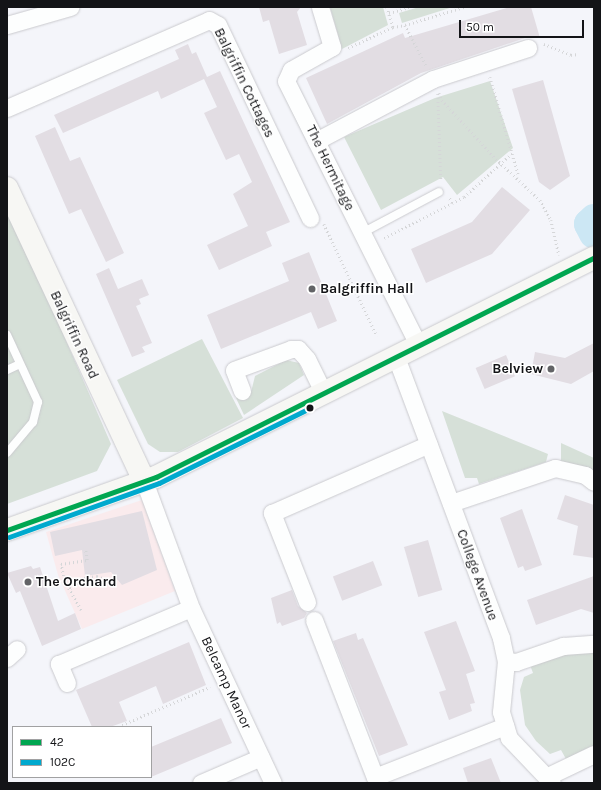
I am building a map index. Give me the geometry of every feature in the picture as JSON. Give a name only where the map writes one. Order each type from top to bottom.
[{"type":"main road","name":"Balgriffin Road","points":[[7,188],[144,481]]},
{"type":"main road","points":[[7,530],[144,481],[324,394],[418,345],[594,258]]},
{"type":"street","points":[[7,25],[70,7]]},
{"type":"street","points":[[320,7],[332,47]]},
{"type":"street","name":"Balgriffin Cottages","points":[[7,108],[209,20],[218,25],[310,218]]},
{"type":"street","name":"The Hermitage","points":[[332,47],[292,70],[286,81],[418,345]]},
{"type":"street","points":[[316,141],[433,79],[528,48]]},
{"type":"street","points":[[242,391],[234,370],[291,349],[298,349],[307,359],[324,394]]},
{"type":"street","name":"College Avenue","points":[[396,357],[501,638],[506,661],[500,712],[509,738],[526,759],[550,779]]},
{"type":"street","points":[[306,602],[272,513],[428,444]]},
{"type":"street","points":[[451,503],[555,468],[585,475],[594,482]]},
{"type":"street","name":"Belcamp Manor","points":[[144,481],[191,608],[273,783]]},
{"type":"street","points":[[67,683],[59,664],[191,608]]},
{"type":"street","points":[[314,620],[377,780],[505,726]]},
{"type":"street","points":[[506,661],[516,662],[569,645],[594,644]]},
{"type":"street","points":[[550,779],[594,754]]},
{"type":"street","points":[[201,783],[261,758]]},
{"type":"lane","points":[[365,239],[442,191]]},
{"type":"lane","points":[[7,335],[38,402],[32,422],[7,453]]},
{"type":"lane","points":[[7,370],[20,364]]},
{"type":"path","points":[[387,7],[393,27]]},
{"type":"path","points":[[388,13],[410,7]]},
{"type":"path","points":[[332,47],[339,52],[393,27],[405,25],[464,7]]},
{"type":"path","points":[[405,25],[433,79]]},
{"type":"path","points":[[528,48],[541,43],[571,55],[578,54]]},
{"type":"path","points":[[485,62],[520,178]]},
{"type":"path","points":[[442,183],[439,177],[438,88],[442,100],[502,164],[520,178],[540,200],[550,220],[557,250],[568,272]]},
{"type":"path","points":[[365,239],[452,203],[502,164],[512,153]]},
{"type":"path","points":[[442,191],[452,203]]},
{"type":"path","points":[[310,218],[322,218],[377,336]]},
{"type":"path","points":[[81,610],[70,588],[61,564],[87,560],[85,548]]},
{"type":"path","points":[[70,588],[84,578],[97,576],[116,584]]},
{"type":"path","points":[[122,725],[224,681]]},
{"type":"shaded area","points":[[330,7],[383,7],[388,25],[342,49]]},
{"type":"shaded area","points":[[419,7],[453,7],[402,23],[399,13]]},
{"type":"shaded area","points":[[490,81],[513,148],[457,195],[443,177],[381,210],[344,137],[435,98]]},
{"type":"shaded area","points":[[7,205],[111,444],[97,471],[7,504]]},
{"type":"shaded area","points":[[202,339],[243,418],[178,452],[160,452],[148,444],[117,380]]},
{"type":"shaded area","points":[[286,360],[299,363],[304,375],[244,415],[236,398],[251,392],[255,376]]},
{"type":"shaded area","points":[[442,411],[548,454],[546,462],[479,484],[477,478],[465,478]]},
{"type":"shaded area","points":[[561,443],[594,458],[594,471],[561,461]]},
{"type":"shaded area","points":[[142,500],[175,591],[82,629],[58,575],[46,532]]},
{"type":"shaded area","points":[[569,650],[594,652],[594,746],[566,759],[561,750],[550,754],[536,741],[525,725],[520,690],[524,677],[533,673],[530,665]]},
{"type":"building","points":[[259,7],[301,7],[297,12],[307,45],[279,54],[269,20],[263,22]]},
{"type":"building","points":[[510,7],[531,7],[540,38],[525,38],[421,73],[327,124],[306,78],[403,33],[405,38]]},
{"type":"building","points":[[188,44],[192,54],[196,52],[207,77],[220,71],[290,222],[266,232],[272,246],[219,270],[207,245],[248,226],[233,194],[252,182],[239,154],[226,160],[204,113],[217,107],[204,79],[161,99],[158,91],[63,133],[54,115],[179,59],[175,50]]},
{"type":"building","points":[[543,80],[570,176],[550,190],[539,182],[512,89]]},
{"type":"building","points":[[55,127],[70,161],[80,157],[124,253],[106,262],[81,209],[69,214],[35,136]]},
{"type":"building","points":[[502,187],[530,210],[492,254],[426,283],[411,249],[472,222]]},
{"type":"building","points":[[309,252],[337,321],[318,329],[311,312],[221,349],[207,315],[289,281],[282,263]]},
{"type":"building","points":[[109,268],[118,289],[142,279],[149,295],[139,299],[141,304],[136,306],[152,343],[142,347],[145,352],[132,357],[96,274]]},
{"type":"building","points":[[594,343],[594,371],[571,384],[531,374],[535,352],[565,358]]},
{"type":"building","points":[[506,355],[515,376],[485,389],[476,368]]},
{"type":"building","points":[[565,495],[594,505],[594,558],[573,555],[578,526],[557,519]]},
{"type":"building","points":[[522,509],[542,565],[525,571],[523,566],[518,568],[500,518]]},
{"type":"building","points":[[142,511],[157,570],[122,585],[111,572],[85,576],[82,550],[55,556],[50,532]]},
{"type":"building","points":[[428,540],[442,590],[418,597],[404,547]]},
{"type":"building","points":[[373,561],[382,585],[342,601],[333,576]]},
{"type":"building","points":[[31,566],[33,569],[40,567],[58,621],[75,613],[81,629],[42,646],[20,591],[16,593],[7,573]]},
{"type":"building","points":[[594,576],[594,613],[581,609],[536,625],[527,600]]},
{"type":"building","points":[[292,590],[298,606],[307,613],[304,618],[282,626],[280,622],[277,624],[271,598]]},
{"type":"building","points":[[456,621],[475,671],[466,674],[475,703],[470,704],[472,711],[449,720],[439,692],[446,690],[424,632]]},
{"type":"building","points":[[356,633],[358,640],[363,638],[408,745],[379,756],[333,641]]},
{"type":"building","points":[[189,642],[206,685],[163,704],[156,686],[119,702],[127,721],[113,726],[92,726],[76,690]]},
{"type":"building","points":[[221,718],[232,743],[152,777],[152,747]]},
{"type":"building","points":[[491,758],[501,783],[468,783],[463,768]]},
{"type":"waterway","points":[[594,219],[589,224],[594,234]]},
{"type":"transit line","name":"42","points":[[7,530],[156,477],[594,258]]},
{"type":"transit line","name":"102C","points":[[9,537],[159,483],[310,408]]},
{"type":"place","name":"Balgriffin Hall","points":[[312,289]]},
{"type":"place","name":"Belview","points":[[551,369]]},
{"type":"place","name":"The Orchard","points":[[28,582]]}]
